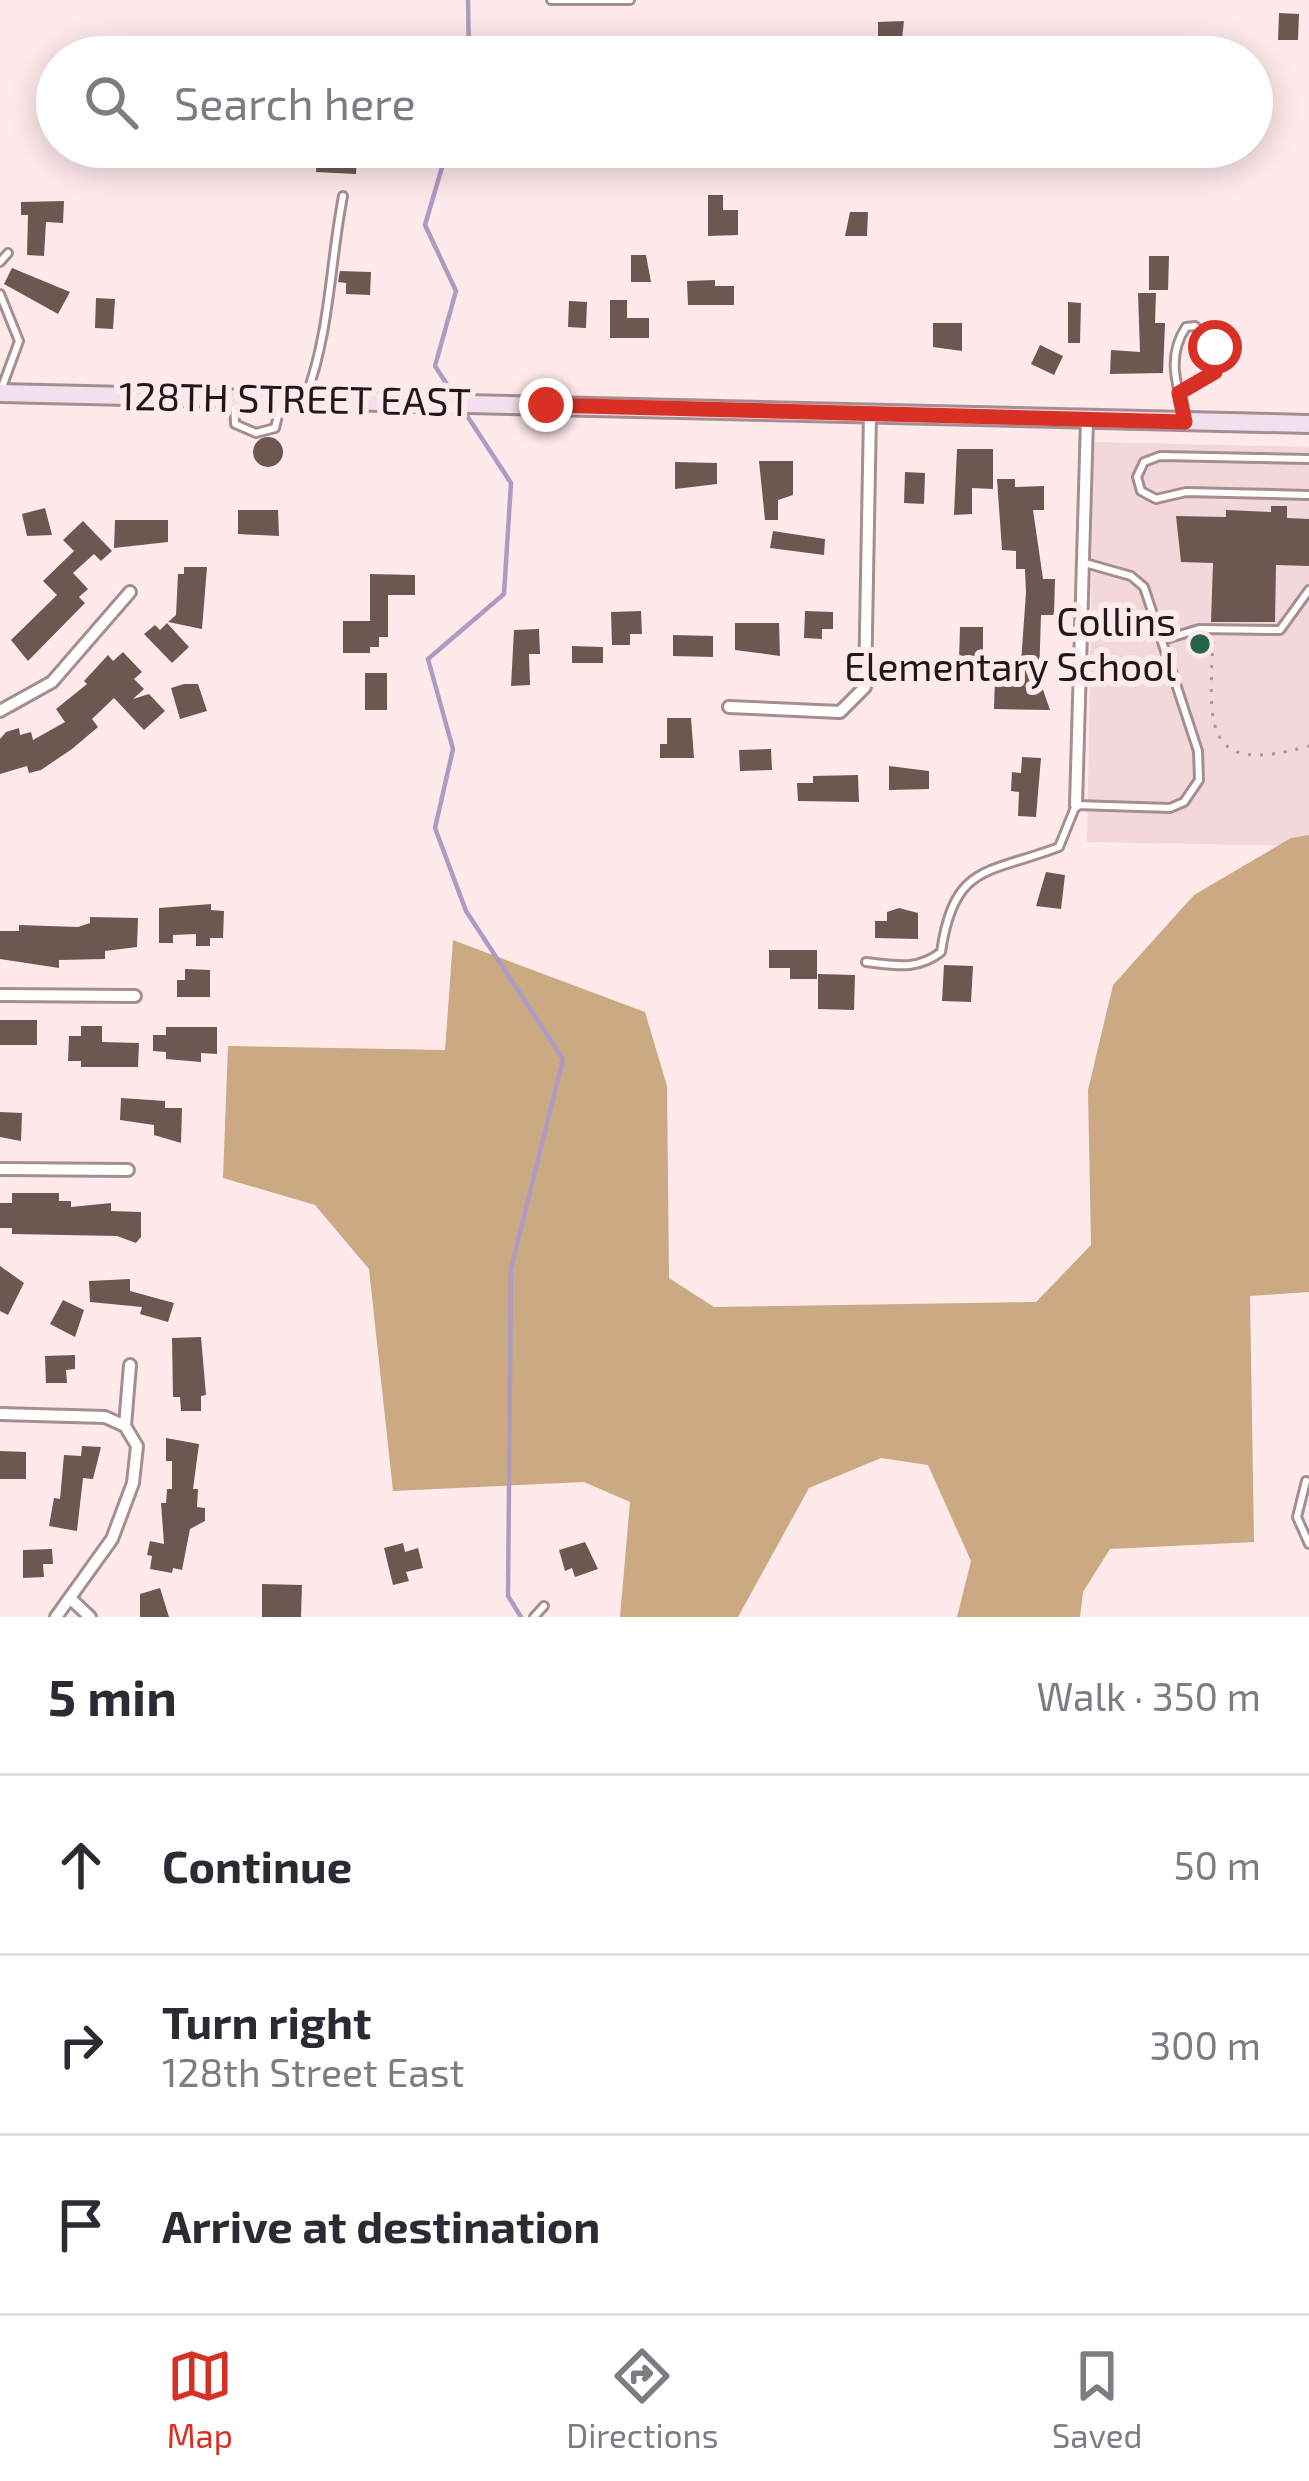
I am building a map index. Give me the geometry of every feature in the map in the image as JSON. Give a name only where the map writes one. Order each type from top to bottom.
[{"type":"street","name":"128TH STREET EAST","points":[[0,393],[1309,424]]},
{"type":"street","points":[[729,706],[840,712],[853,705],[866,687],[870,412]]},
{"type":"street","points":[[1076,806],[1088,419]]},
{"type":"street","points":[[0,711],[52,682],[130,592]]},
{"type":"street","points":[[0,995],[135,996]]},
{"type":"street","points":[[0,1168],[128,1170]]},
{"type":"street","points":[[125,1426],[130,1365]]},
{"type":"street","points":[[0,1414],[105,1417],[125,1426],[137,1446],[124,1513],[56,1617]]},
{"type":"street","points":[[70,1598],[89,1617]]},
{"type":"lane","points":[[551,0],[630,0]]},
{"type":"lane","points":[[305,400],[324,340],[329,269],[343,196]]},
{"type":"lane","points":[[0,262],[8,253]]},
{"type":"lane","points":[[0,294],[19,341],[0,393]]},
{"type":"lane","points":[[1179,393],[1215,372],[1215,347],[1195,326],[1186,328],[1173,346],[1179,393],[1185,422]]},
{"type":"lane","points":[[234,398],[236,424],[256,433],[275,428],[282,399]]},
{"type":"lane","points":[[1309,459],[1160,456],[1144,462],[1137,477],[1142,491],[1156,499],[1186,492],[1309,495]]},
{"type":"lane","points":[[866,962],[913,967],[941,952],[946,916],[961,887],[994,865],[1059,848],[1076,806],[1171,808],[1192,794],[1201,765],[1140,581],[1084,563]]},
{"type":"lane","points":[[1162,640],[1214,630],[1280,630],[1309,590]]},
{"type":"lane","points":[[1306,1481],[1297,1517],[1309,1544]]},
{"type":"lane","points":[[534,1617],[544,1606]]},
{"type":"path","points":[[1214,630],[1211,705],[1222,741],[1242,755],[1260,758],[1309,746]]},
{"type":"shaded area","name":"Collins Elementary School","points":[[1094,442],[1309,447],[1309,846],[1087,842]]},
{"type":"shaded area","points":[[1309,835],[1309,1292],[1250,1296],[1254,1542],[1110,1549],[1083,1592],[1080,1617],[957,1617],[971,1561],[928,1465],[881,1458],[809,1488],[738,1617],[620,1617],[630,1502],[584,1482],[393,1491],[369,1269],[315,1205],[223,1178],[228,1046],[445,1050],[453,940],[645,1012],[667,1086],[669,1278],[714,1307],[1036,1302],[1091,1245],[1088,1090],[1113,985],[1194,895],[1291,838]]},
{"type":"building","points":[[1279,13],[1299,14],[1298,40],[1278,40]]},
{"type":"building","points":[[904,21],[902,36],[878,36],[878,22]]},
{"type":"building","points":[[316,168],[356,168],[356,174],[316,172]]},
{"type":"building","points":[[708,195],[723,195],[723,210],[738,210],[738,235],[708,236]]},
{"type":"building","points":[[64,201],[63,223],[46,222],[44,256],[27,255],[28,215],[21,215],[21,202]]},
{"type":"building","points":[[850,212],[868,212],[867,236],[845,236]]},
{"type":"building","points":[[631,255],[646,255],[651,282],[631,282]]},
{"type":"building","points":[[1149,256],[1169,256],[1168,290],[1149,290]]},
{"type":"building","points":[[12,268],[70,292],[58,314],[4,284]]},
{"type":"building","points":[[340,271],[371,272],[370,295],[346,294],[346,283],[338,282]]},
{"type":"building","points":[[715,280],[715,286],[734,286],[734,305],[688,305],[687,281]]},
{"type":"building","points":[[1138,293],[1156,293],[1155,323],[1165,323],[1163,373],[1110,374],[1111,350],[1140,352]]},
{"type":"building","points":[[96,298],[115,299],[113,329],[95,328]]},
{"type":"building","points":[[610,300],[627,300],[627,318],[649,318],[649,338],[610,338]]},
{"type":"building","points":[[569,301],[587,302],[586,328],[568,327]]},
{"type":"building","points":[[1068,302],[1081,303],[1080,343],[1068,343]]},
{"type":"building","points":[[933,323],[962,323],[962,351],[933,347]]},
{"type":"building","points":[[1040,345],[1063,356],[1054,375],[1031,364]]},
{"type":"building","points":[[268,437],[283,452],[268,467],[253,452]]},
{"type":"building","points":[[957,449],[993,449],[993,489],[972,488],[972,514],[954,515]]},
{"type":"building","points":[[759,461],[793,461],[793,495],[778,500],[778,520],[765,520]]},
{"type":"building","points":[[675,462],[717,463],[717,484],[675,489]]},
{"type":"building","points":[[905,472],[925,473],[924,504],[904,503]]},
{"type":"building","points":[[997,479],[1015,479],[1015,487],[1044,486],[1044,510],[1033,510],[1043,579],[1055,579],[1054,615],[1041,615],[1039,678],[1050,710],[994,709],[995,677],[1020,677],[1026,592],[1025,569],[1016,569],[1016,551],[1002,550]]},
{"type":"building","points":[[1271,506],[1287,506],[1287,518],[1309,519],[1309,566],[1276,565],[1275,622],[1211,622],[1213,563],[1181,562],[1176,516],[1226,517],[1226,510],[1271,512]]},
{"type":"building","points":[[45,508],[52,535],[27,536],[22,514]]},
{"type":"building","points":[[238,510],[278,510],[279,536],[238,534]]},
{"type":"building","points":[[115,520],[168,520],[168,542],[114,548]]},
{"type":"building","points":[[83,521],[112,551],[101,561],[94,554],[73,573],[88,589],[79,597],[85,603],[28,661],[11,640],[57,595],[43,581],[74,551],[63,540]]},
{"type":"building","points":[[773,531],[825,539],[824,555],[770,548]]},
{"type":"building","points":[[184,567],[207,567],[202,629],[168,622],[176,615],[178,574],[184,574]]},
{"type":"building","points":[[370,574],[415,575],[415,595],[388,595],[388,637],[379,637],[379,647],[370,647],[370,653],[343,653],[343,621],[370,621]]},
{"type":"building","points":[[641,611],[642,634],[630,634],[630,645],[612,645],[611,612]]},
{"type":"building","points":[[805,611],[833,612],[833,629],[822,629],[822,639],[804,638]]},
{"type":"building","points":[[167,623],[189,647],[172,663],[144,634]]},
{"type":"building","points":[[735,623],[779,623],[780,656],[735,650]]},
{"type":"building","points":[[960,627],[983,627],[983,660],[959,660]]},
{"type":"building","points":[[539,629],[540,654],[529,654],[530,685],[511,686],[514,630]]},
{"type":"building","points":[[673,635],[713,636],[713,657],[673,656]]},
{"type":"building","points":[[572,646],[603,647],[603,663],[572,663]]},
{"type":"building","points":[[123,652],[142,672],[134,679],[144,689],[133,699],[149,694],[165,711],[144,730],[114,698],[92,719],[98,727],[41,770],[29,773],[27,766],[0,774],[0,739],[6,732],[19,728],[20,735],[31,732],[33,740],[65,722],[56,709],[87,684],[84,681],[108,655],[113,661]]},
{"type":"building","points":[[365,673],[387,673],[387,710],[365,710]]},
{"type":"building","points":[[198,684],[207,711],[180,719],[171,688]]},
{"type":"building","points":[[667,718],[691,718],[694,758],[660,758],[660,744],[667,744]]},
{"type":"building","points":[[771,749],[772,770],[740,771],[739,750]]},
{"type":"building","points":[[1022,757],[1041,758],[1036,817],[1018,816],[1019,792],[1011,791],[1012,772],[1021,773]]},
{"type":"building","points":[[889,766],[929,771],[929,789],[889,790]]},
{"type":"building","points":[[858,775],[859,802],[798,801],[797,783],[813,783],[813,776]]},
{"type":"building","points":[[1046,872],[1065,875],[1061,909],[1036,906]]},
{"type":"building","points":[[211,904],[211,910],[224,911],[223,938],[210,938],[210,946],[196,946],[196,934],[173,935],[173,943],[159,943],[159,908]]},
{"type":"building","points":[[899,908],[918,913],[918,939],[875,938],[875,921],[887,921],[887,912]]},
{"type":"building","points":[[90,917],[138,918],[137,947],[105,951],[105,959],[59,960],[59,968],[0,959],[0,931],[19,931],[19,925],[78,927],[90,923]]},
{"type":"building","points":[[769,950],[817,950],[817,979],[790,979],[790,968],[769,968]]},
{"type":"building","points":[[944,965],[973,966],[971,1002],[942,1001]]},
{"type":"building","points":[[185,969],[210,970],[210,997],[177,997],[177,980],[185,980]]},
{"type":"building","points":[[818,974],[855,975],[854,1010],[818,1009]]},
{"type":"building","points":[[0,1020],[37,1020],[37,1045],[0,1045]]},
{"type":"building","points":[[81,1026],[102,1026],[102,1042],[139,1043],[138,1067],[81,1067],[81,1061],[68,1061],[69,1036],[81,1036]]},
{"type":"building","points":[[166,1027],[217,1027],[217,1054],[201,1053],[201,1062],[166,1059],[166,1052],[153,1051],[153,1035],[166,1035]]},
{"type":"building","points":[[121,1098],[165,1101],[165,1108],[182,1108],[181,1143],[154,1135],[154,1125],[120,1120]]},
{"type":"building","points":[[0,1112],[22,1113],[21,1141],[0,1137]]},
{"type":"building","points":[[12,1193],[59,1193],[59,1201],[71,1201],[71,1207],[111,1203],[111,1211],[141,1212],[141,1237],[136,1243],[117,1236],[12,1234],[12,1228],[0,1228],[0,1203],[12,1203]]},
{"type":"building","points":[[0,1266],[24,1283],[8,1315],[0,1311]]},
{"type":"building","points":[[130,1279],[130,1291],[174,1303],[168,1322],[140,1314],[142,1307],[90,1302],[89,1281]]},
{"type":"building","points":[[63,1300],[84,1310],[75,1337],[50,1324]]},
{"type":"building","points":[[201,1337],[206,1395],[201,1396],[201,1411],[181,1411],[180,1397],[173,1397],[172,1338]]},
{"type":"building","points":[[75,1355],[75,1369],[66,1370],[67,1383],[46,1383],[45,1356]]},
{"type":"building","points":[[166,1438],[199,1444],[193,1489],[198,1489],[197,1507],[205,1508],[205,1521],[190,1529],[182,1570],[173,1568],[172,1573],[150,1569],[152,1556],[147,1555],[150,1541],[164,1544],[161,1503],[166,1503],[167,1489],[172,1489]]},
{"type":"building","points":[[82,1446],[101,1447],[93,1479],[83,1478],[77,1531],[49,1526],[54,1498],[60,1499],[64,1455],[81,1456]]},
{"type":"building","points":[[0,1451],[26,1452],[26,1479],[0,1479]]},
{"type":"building","points":[[585,1542],[598,1569],[575,1577],[572,1568],[565,1571],[559,1550]]},
{"type":"building","points":[[403,1543],[405,1552],[418,1548],[423,1568],[406,1572],[409,1581],[393,1585],[384,1548]]},
{"type":"building","points":[[52,1549],[53,1564],[43,1564],[44,1577],[23,1578],[23,1550]]},
{"type":"building","points":[[262,1584],[302,1585],[301,1617],[262,1617]]},
{"type":"building","points":[[160,1588],[169,1617],[140,1617],[140,1594]]},
{"type":"waterway","points":[[468,0],[469,36]]},
{"type":"waterway","points":[[442,168],[425,225],[456,291],[435,366],[456,398]]},
{"type":"waterway","points":[[462,408],[511,483],[504,594],[428,659],[453,749],[435,828],[466,911],[563,1059],[511,1269],[508,1596],[521,1617]]},
{"type":"place","name":"Collins Elementary School","points":[[1200,644]]},
{"type":"route","points":[[546,405],[1185,422],[1179,393],[1210,379],[1215,372],[1215,347]]}]
